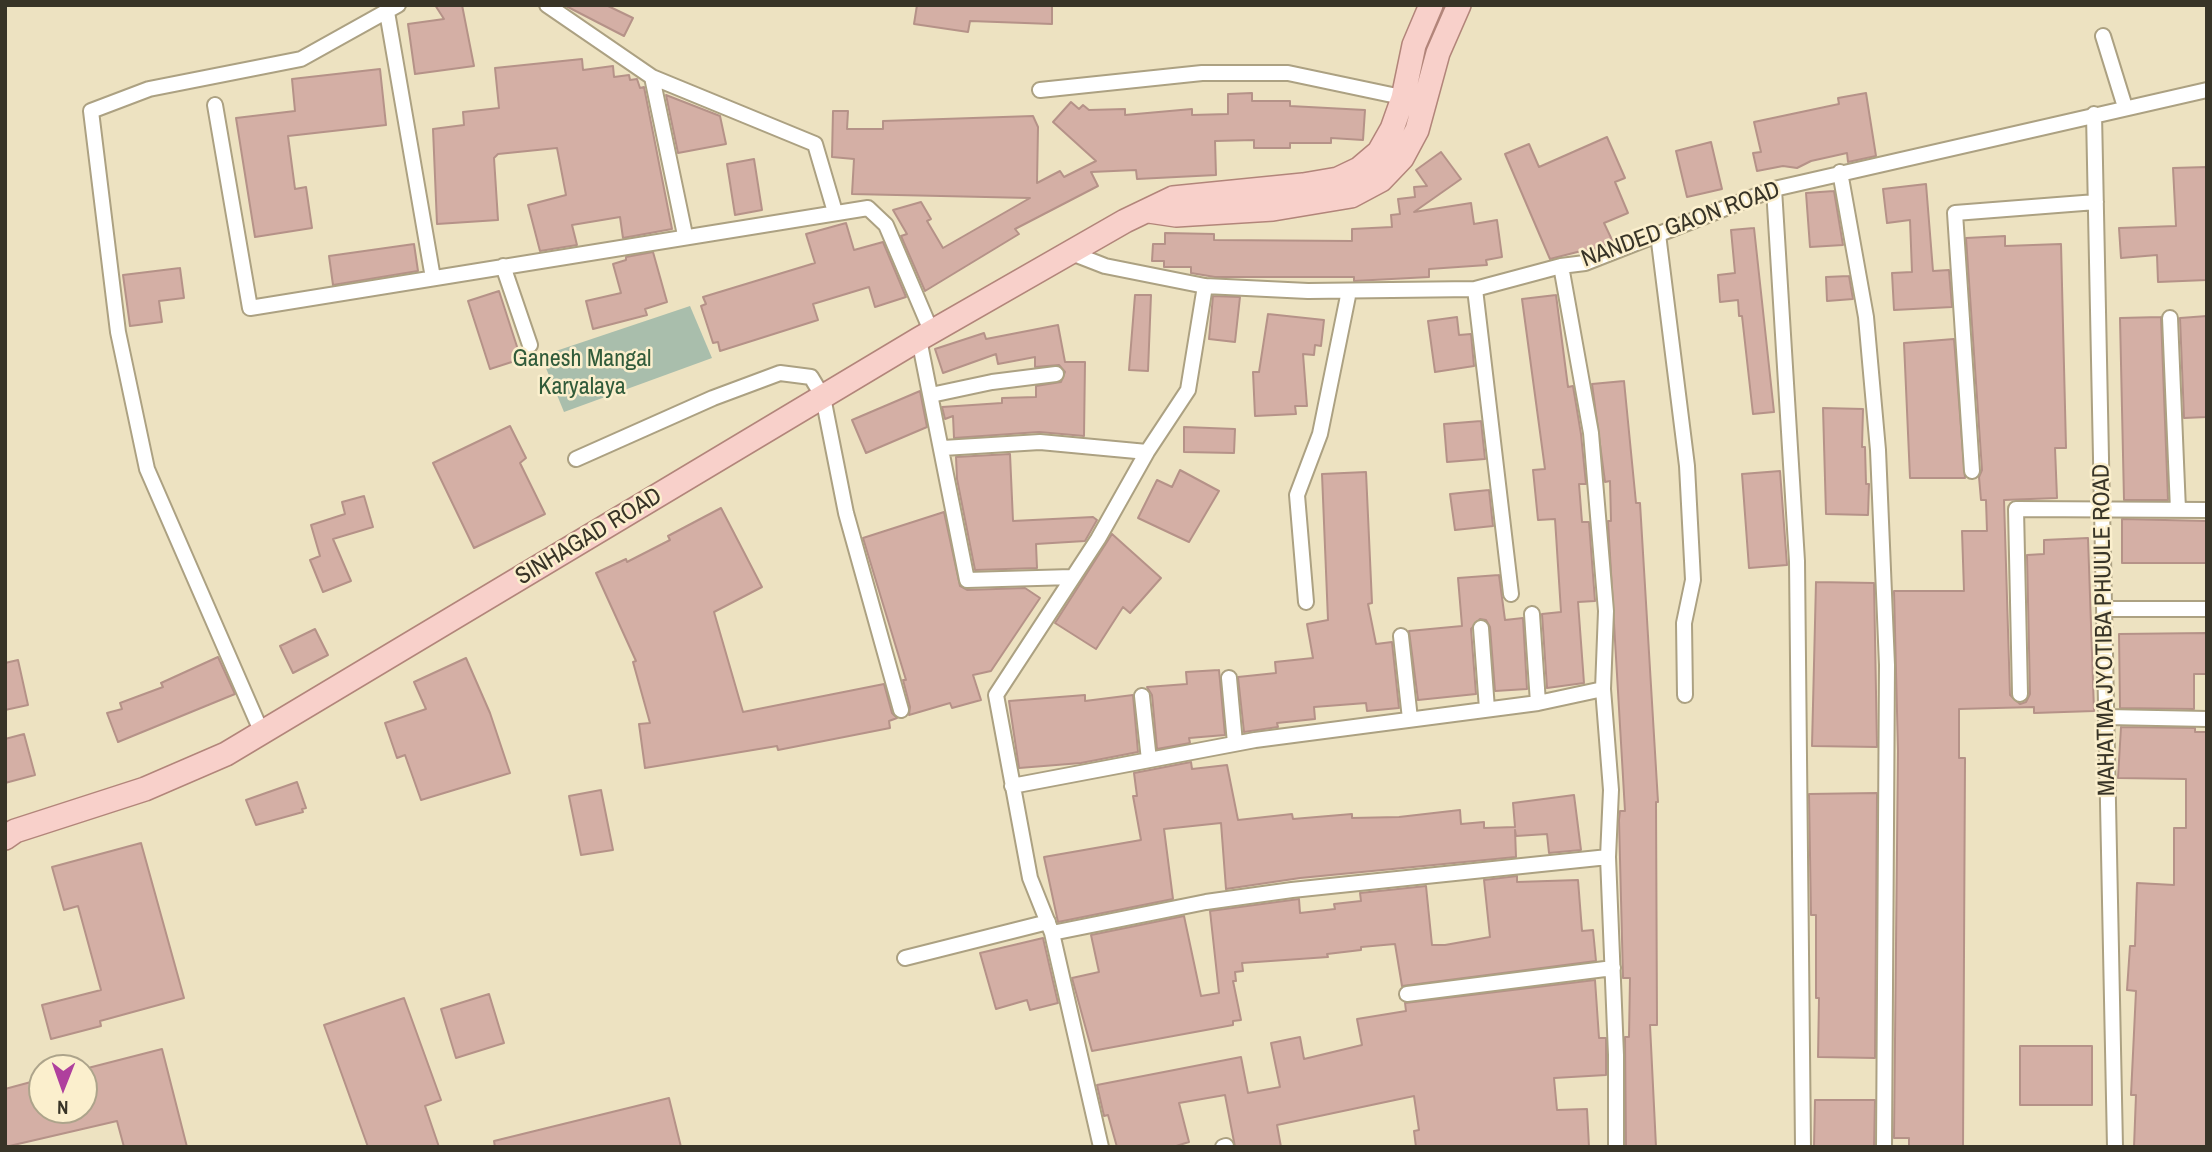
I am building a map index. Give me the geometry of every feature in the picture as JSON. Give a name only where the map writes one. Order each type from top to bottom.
[{"type":"main road","name":"SINHAGAD ROAD","points":[[8,833],[182,775],[262,733],[1069,251],[1173,198],[1338,179],[1359,169],[1379,152],[1392,129],[1403,98],[1414,45],[1432,5]]},
{"type":"main road","points":[[1149,211],[1176,215],[1273,209],[1351,196],[1381,180],[1402,158],[1417,131],[1438,53],[1459,5]]},
{"type":"street","points":[[547,5],[652,77],[815,144],[835,212]]},
{"type":"street","points":[[262,733],[147,469],[118,332],[91,111],[149,89],[301,60],[393,8],[433,278]]},
{"type":"street","points":[[2103,36],[2124,107]]},
{"type":"street","points":[[1040,90],[1202,73],[1288,73],[1426,102]]},
{"type":"street","points":[[652,77],[685,235]]},
{"type":"street","name":"NANDED GAON ROAD","points":[[1069,251],[1105,265],[1205,286],[1349,290],[1475,289],[1561,266],[1585,263],[1774,189],[2207,90]]},
{"type":"street","points":[[215,105],[250,308],[685,235],[868,208],[886,225],[926,336],[931,395],[967,580],[1072,578]]},
{"type":"street","name":"MAHATMA JYOTIBA PHUULE ROAD","points":[[2094,114],[2115,1147]]},
{"type":"street","points":[[1840,172],[1866,317],[1879,464],[1887,665],[1884,1147]]},
{"type":"street","points":[[1774,189],[1797,561],[1803,1147]]},
{"type":"street","points":[[1972,471],[1955,213],[2096,202]]},
{"type":"street","points":[[1658,234],[1687,466],[1693,580],[1684,622],[1685,695]]},
{"type":"street","points":[[503,266],[530,345]]},
{"type":"street","points":[[1561,266],[1591,433],[1606,611],[1603,689],[1611,790],[1608,858],[1616,1147]]},
{"type":"street","points":[[1101,1147],[1050,927],[1030,878],[996,695],[1188,390],[1205,286]]},
{"type":"street","points":[[1475,289],[1511,594]]},
{"type":"street","points":[[1306,602],[1297,495],[1320,434],[1349,290]]},
{"type":"street","points":[[2170,318],[2178,510]]},
{"type":"street","points":[[576,459],[713,398],[780,373],[811,377],[823,397],[846,513],[901,710]]},
{"type":"street","points":[[931,395],[992,382],[1056,373]]},
{"type":"street","points":[[943,448],[1040,442],[1147,452]]},
{"type":"street","points":[[2020,694],[2016,509],[2207,510]]},
{"type":"street","points":[[2105,609],[2207,609]]},
{"type":"street","points":[[1532,614],[1538,703]]},
{"type":"street","points":[[1481,628],[1487,709]]},
{"type":"street","points":[[1401,636],[1410,719]]},
{"type":"street","points":[[1229,678],[1235,743]]},
{"type":"street","points":[[1012,786],[1235,743],[1538,703],[1603,689]]},
{"type":"street","points":[[1142,696],[1149,760]]},
{"type":"street","points":[[2107,718],[2207,719]]},
{"type":"street","points":[[905,958],[1050,927],[1206,902],[1292,890],[1608,858]]},
{"type":"street","points":[[1407,994],[1613,968]]},
{"type":"green space","name":"Ganesh Mangal Karyalaya","points":[[690,306],[712,358],[564,412],[541,356]]},
{"type":"building","points":[[435,5],[462,5],[474,66],[415,74],[408,24],[444,19]]},
{"type":"building","points":[[564,5],[606,5],[633,18],[624,36]]},
{"type":"building","points":[[917,5],[1052,5],[1052,24],[970,21],[968,32],[914,24]]},
{"type":"building","points":[[582,59],[583,70],[613,66],[614,77],[629,75],[630,80],[637,79],[640,88],[644,87],[672,229],[623,238],[620,217],[572,225],[577,245],[540,251],[528,205],[566,195],[557,148],[498,154],[494,158],[498,220],[437,224],[433,129],[464,125],[463,112],[499,108],[495,68]]},
{"type":"building","points":[[380,69],[386,125],[288,136],[295,189],[306,187],[312,228],[255,237],[236,118],[295,111],[292,79]]},
{"type":"building","points":[[1252,93],[1252,101],[1290,101],[1290,106],[1365,110],[1363,140],[1331,138],[1331,143],[1290,143],[1290,148],[1254,148],[1254,140],[1215,141],[1216,175],[1137,179],[1136,170],[1091,172],[1098,186],[1015,229],[1019,234],[925,291],[901,236],[907,234],[893,210],[921,202],[931,219],[927,221],[943,248],[1030,198],[852,194],[854,159],[832,157],[833,111],[848,111],[847,129],[883,129],[883,121],[1033,116],[1038,127],[1037,183],[1060,171],[1064,177],[1096,161],[1053,122],[1071,102],[1079,109],[1083,105],[1089,110],[1125,109],[1125,115],[1192,109],[1192,115],[1228,114],[1228,94]]},
{"type":"building","points":[[1866,93],[1876,156],[1848,162],[1847,153],[1811,161],[1797,168],[1783,166],[1757,171],[1753,153],[1761,152],[1754,122],[1839,104],[1838,98]]},
{"type":"building","points":[[666,95],[720,116],[726,144],[678,153]]},
{"type":"building","points":[[1607,137],[1625,178],[1615,182],[1628,213],[1604,223],[1613,242],[1586,252],[1585,250],[1550,259],[1505,154],[1529,144],[1539,167]]},
{"type":"building","points":[[1711,142],[1722,189],[1687,197],[1676,151]]},
{"type":"building","points":[[1441,152],[1461,179],[1414,212],[1471,203],[1474,224],[1497,220],[1502,257],[1486,260],[1487,265],[1429,269],[1429,277],[1354,281],[1354,277],[1215,277],[1191,273],[1191,267],[1164,267],[1164,261],[1152,261],[1153,244],[1165,244],[1165,233],[1214,234],[1214,240],[1352,241],[1352,229],[1392,227],[1391,215],[1400,214],[1398,199],[1415,197],[1414,187],[1427,186],[1416,170]]},
{"type":"building","points":[[754,159],[762,210],[735,215],[727,164]]},
{"type":"building","points":[[2207,167],[2207,280],[2158,282],[2157,255],[2121,258],[2119,228],[2176,226],[2173,168]]},
{"type":"building","points":[[1926,184],[1933,271],[1949,270],[1952,307],[1894,310],[1892,273],[1912,272],[1910,220],[1887,223],[1883,189]]},
{"type":"building","points":[[1834,191],[1843,245],[1810,247],[1806,193]]},
{"type":"building","points":[[846,223],[854,250],[883,242],[906,297],[875,307],[869,287],[813,304],[818,320],[720,351],[718,342],[713,343],[701,306],[706,304],[703,297],[815,263],[806,234]]},
{"type":"building","points":[[1754,228],[1774,412],[1753,414],[1738,300],[1720,302],[1718,275],[1735,273],[1731,230]]},
{"type":"building","points":[[2005,236],[2005,246],[2061,244],[2066,448],[2055,448],[2057,498],[2004,500],[2010,695],[2020,704],[2026,702],[2030,694],[2027,555],[2044,554],[2044,540],[2088,538],[2094,711],[2034,713],[2034,707],[1959,709],[1959,758],[1965,758],[1963,1147],[1909,1147],[1909,1138],[1894,1138],[1898,751],[1894,591],[1964,591],[1962,531],[1987,531],[1986,500],[1981,500],[1979,477],[1982,470],[1966,238]]},
{"type":"building","points":[[414,244],[418,271],[333,285],[329,256]]},
{"type":"building","points":[[653,252],[667,302],[645,309],[647,315],[593,329],[586,301],[621,293],[613,264],[626,260],[626,257]]},
{"type":"building","points":[[180,268],[184,298],[159,301],[162,322],[130,326],[123,275]]},
{"type":"building","points":[[1849,276],[1853,299],[1827,301],[1826,277]]},
{"type":"building","points":[[499,291],[521,359],[490,369],[468,301]]},
{"type":"building","points":[[1135,295],[1151,295],[1148,371],[1129,370]]},
{"type":"building","points":[[1556,295],[1568,387],[1573,386],[1581,434],[1586,484],[1579,484],[1582,522],[1589,522],[1595,601],[1578,602],[1584,683],[1547,688],[1542,614],[1561,612],[1555,519],[1538,520],[1533,470],[1545,469],[1522,299]]},
{"type":"building","points":[[1213,296],[1240,297],[1235,342],[1209,339]]},
{"type":"building","points":[[1268,314],[1324,320],[1321,346],[1315,345],[1314,355],[1303,354],[1307,406],[1295,406],[1296,414],[1255,416],[1253,372],[1259,372]]},
{"type":"building","points":[[2207,316],[2207,417],[2184,418],[2180,318]]},
{"type":"building","points":[[1457,317],[1459,335],[1471,334],[1474,366],[1435,372],[1428,321]]},
{"type":"building","points":[[2161,317],[2168,500],[2124,500],[2120,318]]},
{"type":"building","points":[[1058,325],[1065,362],[1085,362],[1084,436],[1039,432],[954,438],[953,416],[945,419],[942,407],[1002,403],[1002,398],[1036,397],[1036,386],[1061,382],[1065,372],[1059,365],[1035,367],[1035,357],[998,364],[996,354],[943,373],[935,349],[984,333],[986,339]]},
{"type":"building","points":[[1954,339],[1965,478],[1910,478],[1904,343]]},
{"type":"building","points":[[1624,381],[1636,503],[1640,503],[1658,802],[1657,1025],[1650,1025],[1656,1147],[1626,1147],[1625,1037],[1629,1037],[1630,978],[1623,978],[1619,820],[1620,811],[1625,811],[1608,521],[1611,521],[1610,481],[1605,482],[1592,384]]},
{"type":"building","points":[[920,391],[927,427],[866,453],[852,420]]},
{"type":"building","points":[[1823,408],[1863,409],[1862,447],[1865,447],[1866,484],[1869,484],[1868,515],[1826,514]]},
{"type":"building","points":[[1481,421],[1485,459],[1447,462],[1444,424]]},
{"type":"building","points":[[510,426],[526,458],[520,463],[545,514],[474,548],[433,463]]},
{"type":"building","points":[[1184,427],[1235,429],[1234,453],[1184,452]]},
{"type":"building","points":[[1010,454],[1013,521],[1093,517],[1097,520],[1085,541],[1036,544],[1037,568],[975,570],[957,479],[956,457]]},
{"type":"building","points":[[1180,470],[1219,491],[1189,542],[1138,518],[1157,480],[1172,487]]},
{"type":"building","points":[[1780,471],[1787,565],[1749,568],[1742,474]]},
{"type":"building","points":[[1366,472],[1372,603],[1368,604],[1376,644],[1392,642],[1399,708],[1367,711],[1366,703],[1314,707],[1315,719],[1277,723],[1278,727],[1244,732],[1238,677],[1276,673],[1275,662],[1313,658],[1307,624],[1328,620],[1322,474]]},
{"type":"building","points":[[1489,490],[1493,526],[1455,530],[1450,494]]},
{"type":"building","points":[[364,496],[373,527],[333,539],[351,581],[323,592],[310,560],[320,556],[311,525],[345,514],[342,502]]},
{"type":"building","points":[[721,508],[762,587],[714,612],[743,712],[884,684],[892,713],[897,718],[889,721],[890,728],[778,750],[777,746],[645,768],[639,724],[650,723],[633,662],[636,661],[596,573],[626,559],[627,562],[670,540],[668,536]]},
{"type":"building","points":[[944,512],[960,586],[967,590],[1025,588],[1040,598],[991,671],[973,675],[981,700],[952,708],[950,703],[909,715],[910,707],[903,680],[906,680],[863,538]]},
{"type":"building","points":[[2122,519],[2207,521],[2207,563],[2122,563]]},
{"type":"building","points":[[1112,534],[1161,578],[1130,613],[1123,607],[1096,649],[1055,623]]},
{"type":"building","points":[[1499,575],[1505,620],[1523,618],[1527,689],[1495,691],[1490,627],[1486,620],[1480,619],[1471,629],[1476,694],[1418,700],[1409,631],[1462,626],[1458,578]]},
{"type":"building","points":[[1816,582],[1874,583],[1877,747],[1812,746]]},
{"type":"building","points":[[315,629],[328,655],[293,673],[280,646]]},
{"type":"building","points":[[2207,633],[2207,674],[2194,674],[2194,709],[2120,708],[2119,634]]},
{"type":"building","points":[[218,657],[235,694],[118,742],[107,713],[122,709],[120,703],[163,687],[161,683]]},
{"type":"building","points":[[466,658],[490,713],[510,773],[421,800],[405,755],[397,758],[385,723],[426,709],[414,682]]},
{"type":"building","points":[[18,660],[28,705],[5,710],[5,663]]},
{"type":"building","points":[[1219,670],[1225,735],[1189,738],[1190,743],[1157,749],[1152,695],[1147,687],[1187,684],[1186,672]]},
{"type":"building","points":[[1085,695],[1085,701],[1133,695],[1138,752],[1081,763],[1019,768],[1009,701]]},
{"type":"building","points":[[2121,727],[2195,728],[2195,732],[2207,732],[2207,1147],[2134,1147],[2136,1095],[2131,1095],[2136,991],[2127,990],[2130,946],[2135,946],[2137,883],[2174,885],[2174,828],[2186,828],[2186,779],[2118,778]]},
{"type":"building","points":[[24,734],[35,775],[5,783],[5,739]]},
{"type":"building","points":[[1191,762],[1192,769],[1227,765],[1238,820],[1292,814],[1293,819],[1352,814],[1352,818],[1399,817],[1460,810],[1461,824],[1484,822],[1484,828],[1515,827],[1513,803],[1574,795],[1581,850],[1549,853],[1547,834],[1516,836],[1515,830],[1516,857],[1300,878],[1226,889],[1221,823],[1164,829],[1173,899],[1058,922],[1044,857],[1141,840],[1133,796],[1137,796],[1134,773]]},
{"type":"building","points":[[297,782],[306,808],[302,809],[303,812],[256,825],[246,800]]},
{"type":"building","points":[[601,790],[613,850],[581,855],[569,796]]},
{"type":"building","points":[[1877,793],[1875,1058],[1818,1057],[1819,998],[1816,998],[1816,915],[1811,915],[1809,794]]},
{"type":"building","points":[[141,843],[184,998],[100,1021],[101,1026],[51,1039],[42,1005],[101,990],[78,906],[64,910],[52,867]]},
{"type":"building","points":[[1517,876],[1517,882],[1578,880],[1582,931],[1593,930],[1596,961],[1402,986],[1395,944],[1361,947],[1361,950],[1327,954],[1328,957],[1242,963],[1243,971],[1235,972],[1236,981],[1233,981],[1241,1020],[1233,1021],[1233,1025],[1092,1051],[1072,978],[1099,972],[1091,935],[1184,916],[1201,996],[1219,993],[1210,911],[1299,899],[1300,913],[1335,909],[1334,904],[1361,901],[1360,893],[1426,886],[1432,945],[1445,945],[1490,937],[1484,880]]},
{"type":"building","points":[[1043,938],[1058,1003],[1030,1010],[1027,1000],[996,1009],[980,953]]},
{"type":"building","points":[[1595,980],[1599,1038],[1606,1038],[1606,1075],[1554,1078],[1557,1110],[1587,1109],[1589,1147],[1416,1147],[1414,1131],[1419,1130],[1414,1096],[1277,1125],[1281,1147],[1235,1147],[1225,1095],[1179,1103],[1189,1142],[1173,1147],[1117,1147],[1108,1115],[1104,1116],[1097,1085],[1241,1057],[1248,1093],[1280,1087],[1271,1043],[1300,1037],[1304,1059],[1362,1045],[1357,1019],[1406,1011],[1405,1003]]},
{"type":"building","points":[[489,994],[504,1043],[456,1058],[441,1009]]},
{"type":"building","points":[[404,998],[441,1100],[425,1106],[439,1147],[368,1147],[324,1025]]},
{"type":"building","points":[[2020,1046],[2092,1046],[2092,1105],[2020,1105]]},
{"type":"building","points":[[162,1049],[187,1147],[124,1147],[117,1121],[5,1147],[5,1089],[28,1083],[28,1124],[98,1124],[98,1065]]},
{"type":"building","points":[[669,1098],[681,1147],[495,1147],[494,1141]]},
{"type":"building","points":[[1815,1100],[1875,1100],[1874,1147],[1814,1147]]}]
